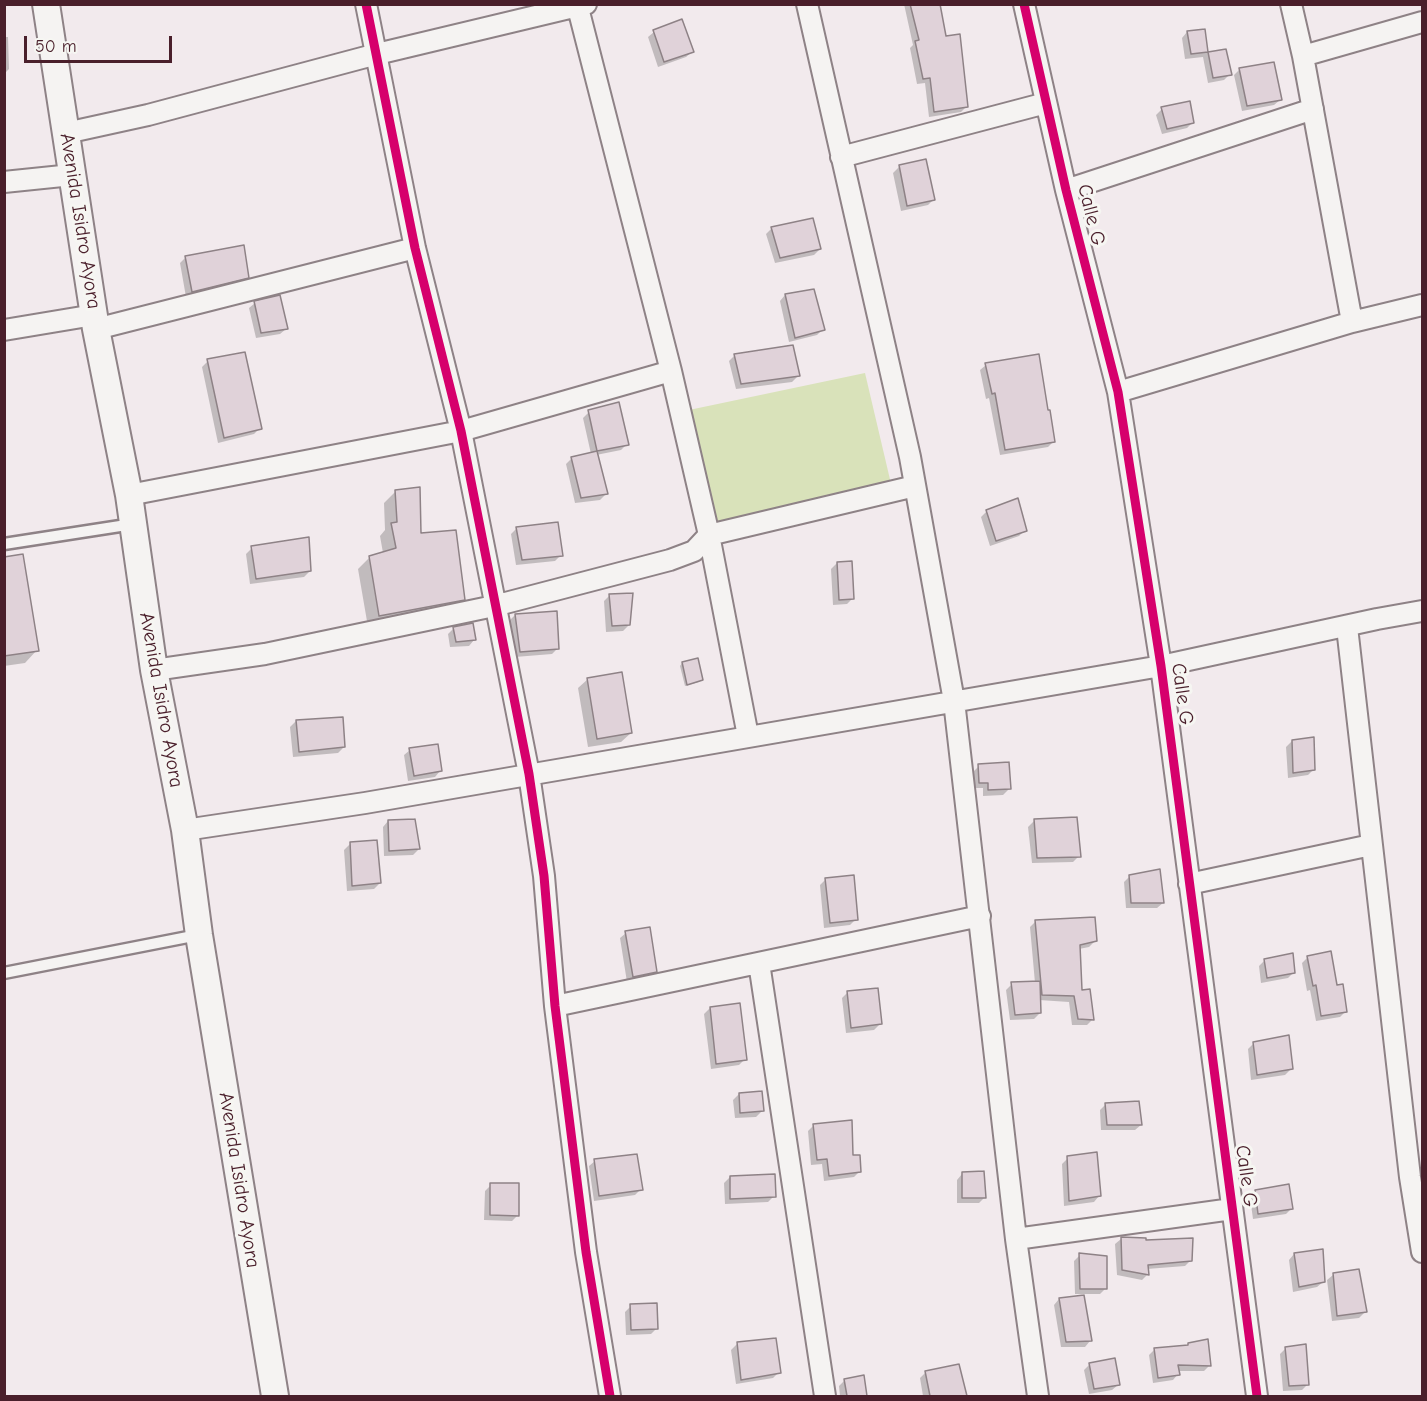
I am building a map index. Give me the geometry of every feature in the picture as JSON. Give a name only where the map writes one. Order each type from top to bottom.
[{"type":"street","name":"Avenida Isidro Ayora","points":[[45,4],[95,322],[129,495],[154,670],[185,830],[199,935],[274,1396]]},
{"type":"street","points":[[366,4],[415,248],[461,431],[529,774],[544,876],[555,1006],[586,1252],[610,1396]]},
{"type":"street","points":[[807,4],[915,486],[954,701],[1016,1239],[1038,1396]]},
{"type":"street","name":"Calle G","points":[[1024,4],[1066,190],[1118,392],[1161,666],[1257,1396]]},
{"type":"street","points":[[1291,4],[1303,56],[1352,322]]},
{"type":"street","points":[[66,133],[148,115],[377,54],[580,5],[671,371],[709,535],[748,736]]},
{"type":"street","points":[[1303,56],[1422,22]]},
{"type":"street","points":[[841,157],[1046,103]]},
{"type":"street","points":[[1066,190],[1313,109]]},
{"type":"street","points":[[4,182],[72,175]]},
{"type":"street","points":[[4,330],[95,322],[415,248]]},
{"type":"street","points":[[1118,392],[1352,322],[1422,305]]},
{"type":"street","points":[[129,495],[461,431],[671,371]]},
{"type":"street","points":[[154,670],[265,654],[494,606],[670,560],[694,551],[709,535],[915,486]]},
{"type":"street","points":[[185,830],[365,803],[1161,666],[1422,611]]},
{"type":"street","points":[[1347,627],[1371,845],[1416,1175],[1422,1252]]},
{"type":"street","points":[[1189,884],[1371,845]]},
{"type":"street","points":[[555,1006],[980,916]]},
{"type":"street","points":[[759,963],[825,1396]]},
{"type":"street","points":[[1016,1239],[1232,1209]]},
{"type":"lane","points":[[4,544],[133,524]]},
{"type":"lane","points":[[4,973],[199,935]]},
{"type":"green space","points":[[865,373],[892,488],[711,525],[689,410]]},
{"type":"building","points":[[910,4],[940,4],[946,36],[960,34],[968,107],[934,112],[930,78],[923,79],[915,41],[919,40]]},
{"type":"building","points":[[682,19],[694,52],[664,62],[653,30]]},
{"type":"building","points":[[1205,29],[1208,52],[1191,54],[1187,31]]},
{"type":"building","points":[[1226,49],[1232,75],[1213,78],[1208,52]]},
{"type":"building","points":[[1274,62],[1282,100],[1247,106],[1239,68]]},
{"type":"building","points":[[1190,101],[1194,123],[1167,129],[1161,107]]},
{"type":"building","points":[[926,159],[935,200],[907,206],[899,165]]},
{"type":"building","points":[[813,218],[821,249],[780,258],[771,227]]},
{"type":"building","points":[[244,245],[249,278],[192,292],[185,256]]},
{"type":"building","points":[[814,289],[825,330],[795,338],[785,294]]},
{"type":"building","points":[[280,295],[288,329],[261,333],[254,301]]},
{"type":"building","points":[[793,345],[800,376],[741,384],[734,354]]},
{"type":"building","points":[[245,352],[262,429],[224,438],[207,359]]},
{"type":"building","points":[[1039,354],[1055,442],[1005,450],[995,393],[992,394],[985,363]]},
{"type":"building","points":[[619,402],[629,445],[597,451],[588,410]]},
{"type":"building","points":[[597,451],[608,494],[581,498],[571,457]]},
{"type":"building","points":[[420,487],[421,533],[456,530],[465,600],[379,616],[369,556],[396,548],[391,523],[397,522],[395,490]]},
{"type":"building","points":[[1018,498],[1027,531],[996,541],[986,510]]},
{"type":"building","points":[[558,522],[563,556],[522,560],[516,527]]},
{"type":"building","points":[[309,537],[311,571],[256,579],[251,546]]},
{"type":"building","points":[[23,554],[39,651],[4,656],[4,557]]},
{"type":"building","points":[[852,561],[854,599],[839,600],[837,562]]},
{"type":"building","points":[[633,593],[630,625],[612,626],[609,594]]},
{"type":"building","points":[[557,611],[559,649],[520,652],[515,614]]},
{"type":"building","points":[[473,623],[476,640],[456,642],[453,627]]},
{"type":"building","points":[[698,658],[703,680],[687,685],[682,662]]},
{"type":"building","points":[[622,672],[632,733],[597,739],[587,678]]},
{"type":"building","points":[[343,717],[345,747],[299,752],[296,720]]},
{"type":"building","points":[[1314,737],[1315,770],[1293,773],[1292,740]]},
{"type":"building","points":[[438,744],[442,771],[414,776],[409,748]]},
{"type":"building","points":[[1009,762],[1011,789],[988,790],[988,783],[979,783],[978,764]]},
{"type":"building","points":[[1077,817],[1081,857],[1037,858],[1034,819]]},
{"type":"building","points":[[415,819],[420,849],[389,851],[388,820]]},
{"type":"building","points":[[377,840],[381,883],[352,886],[350,842]]},
{"type":"building","points":[[1160,869],[1164,903],[1131,903],[1129,875]]},
{"type":"building","points":[[854,875],[858,920],[830,923],[825,878]]},
{"type":"building","points":[[1095,917],[1097,941],[1080,945],[1082,990],[1090,989],[1094,1020],[1078,1019],[1074,996],[1042,995],[1035,920]]},
{"type":"building","points":[[650,927],[657,972],[633,977],[625,931]]},
{"type":"building","points":[[1331,951],[1337,985],[1343,984],[1347,1012],[1321,1016],[1316,985],[1313,986],[1307,956]]},
{"type":"building","points":[[1293,953],[1295,973],[1267,978],[1264,959]]},
{"type":"building","points":[[1040,981],[1041,1013],[1015,1015],[1011,982]]},
{"type":"building","points":[[878,988],[882,1024],[851,1028],[847,991]]},
{"type":"building","points":[[740,1003],[747,1060],[716,1064],[710,1007]]},
{"type":"building","points":[[1289,1035],[1293,1069],[1257,1075],[1253,1042]]},
{"type":"building","points":[[762,1091],[764,1111],[740,1113],[739,1093]]},
{"type":"building","points":[[1139,1101],[1142,1125],[1107,1125],[1105,1103]]},
{"type":"building","points":[[852,1120],[853,1155],[860,1155],[861,1172],[829,1176],[827,1159],[817,1160],[813,1124]]},
{"type":"building","points":[[1097,1152],[1101,1196],[1069,1201],[1067,1156]]},
{"type":"building","points":[[637,1154],[643,1190],[599,1196],[594,1159]]},
{"type":"building","points":[[984,1171],[986,1198],[962,1198],[962,1172]]},
{"type":"building","points":[[775,1174],[776,1197],[730,1199],[730,1176]]},
{"type":"building","points":[[490,1183],[519,1183],[519,1216],[490,1215]]},
{"type":"building","points":[[1289,1184],[1293,1209],[1258,1214],[1255,1190]]},
{"type":"building","points":[[1121,1237],[1146,1238],[1146,1240],[1193,1238],[1192,1261],[1148,1265],[1149,1275],[1122,1270]]},
{"type":"building","points":[[1323,1249],[1325,1282],[1299,1287],[1294,1253]]},
{"type":"building","points":[[1079,1253],[1107,1256],[1107,1289],[1080,1289]]},
{"type":"building","points":[[1359,1269],[1367,1312],[1337,1316],[1333,1273]]},
{"type":"building","points":[[1084,1295],[1092,1341],[1066,1342],[1059,1298]]},
{"type":"building","points":[[657,1303],[658,1329],[631,1330],[630,1304]]},
{"type":"building","points":[[776,1338],[781,1373],[741,1380],[737,1342]]},
{"type":"building","points":[[1208,1339],[1211,1366],[1178,1365],[1180,1375],[1158,1378],[1154,1348],[1188,1345],[1188,1343]]},
{"type":"building","points":[[1306,1344],[1309,1385],[1289,1386],[1285,1347]]},
{"type":"building","points":[[1115,1358],[1120,1385],[1094,1389],[1089,1363]]},
{"type":"building","points":[[959,1364],[967,1396],[930,1396],[925,1371]]},
{"type":"building","points":[[864,1375],[867,1396],[847,1396],[844,1379]]},
{"type":"cycle path","points":[[366,4],[415,248],[461,431],[529,774],[544,876],[555,1006],[586,1252],[610,1396]]},
{"type":"cycle path","points":[[1024,4],[1066,190],[1118,392],[1161,666],[1257,1396]]}]
